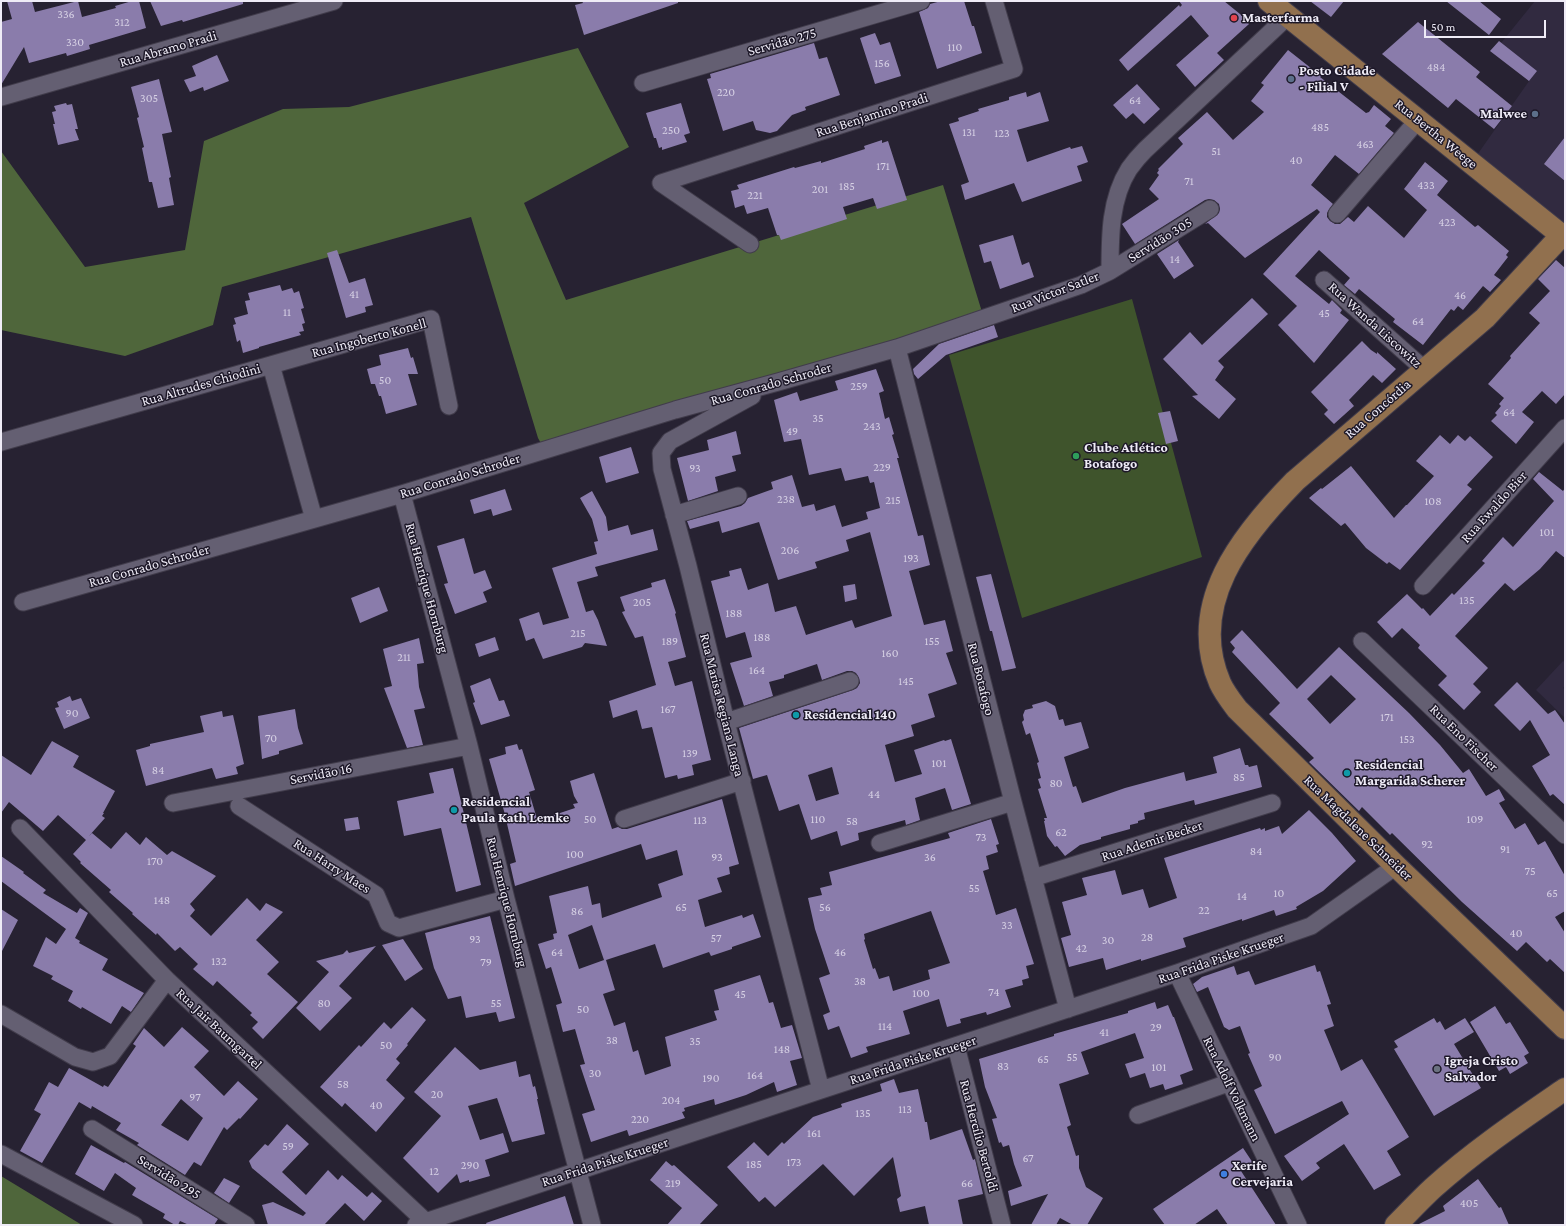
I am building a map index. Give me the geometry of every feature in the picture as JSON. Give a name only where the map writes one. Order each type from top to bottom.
[{"type":"main road","name":"Rua Bertha Weege","points":[[1269,1],[1563,237]]},
{"type":"main road","name":"Rua Concórdia","points":[[1215,598],[1220,582],[1231,559],[1272,504],[1294,481],[1485,318],[1563,237]]},
{"type":"main road","name":"Rua Magdalene Schneider","points":[[1215,598],[1210,623],[1211,654],[1220,684],[1237,709],[1396,866],[1565,1028]]},
{"type":"main road","points":[[1396,1225],[1432,1188],[1509,1128],[1565,1089]]},
{"type":"street","name":"Rua Abramo Pradi","points":[[1,97],[334,1]]},
{"type":"street","name":"Servidão 275","points":[[643,83],[921,1]]},
{"type":"street","name":"Rua Benjamino Pradi","points":[[750,244],[661,183],[1014,69],[994,1]]},
{"type":"street","name":"Rua Victor Satler","points":[[897,348],[1081,284],[1110,271],[1110,240],[1113,213],[1118,190],[1129,169],[1144,150],[1288,16]]},
{"type":"street","points":[[1338,214],[1418,120]]},
{"type":"street","name":"Servidão 305","points":[[1110,271],[1210,209]]},
{"type":"street","name":"Rua Wanda Liscowitz","points":[[1324,280],[1425,370]]},
{"type":"street","name":"Rua Ingoberto Konell","points":[[271,365],[431,319],[449,406]]},
{"type":"street","name":"Rua Conrado Schroder","points":[[23,602],[402,494],[675,410],[897,348]]},
{"type":"street","name":"Rua Botafogo","points":[[897,348],[1013,802],[1068,1009]]},
{"type":"street","name":"Rua Altrudes Chiodini","points":[[1,442],[271,365],[314,519]]},
{"type":"street","name":"Rua Marisa Regiana Langa","points":[[778,382],[670,441],[661,453],[662,468],[821,1090]]},
{"type":"street","name":"Rua Ewaldo Bier","points":[[1422,586],[1565,428]]},
{"type":"street","name":"Rua Henrique Hornburg","points":[[402,494],[469,746],[506,899],[592,1225]]},
{"type":"street","points":[[674,515],[738,496]]},
{"type":"street","name":"Rua Eno Fischer","points":[[1362,641],[1565,835]]},
{"type":"street","points":[[726,722],[850,681]]},
{"type":"street","name":"Servidão 16","points":[[173,803],[469,746]]},
{"type":"street","points":[[624,819],[742,781]]},
{"type":"street","points":[[880,843],[1013,802]]},
{"type":"street","name":"Rua Ademir Becker","points":[[1033,878],[1272,803]]},
{"type":"street","name":"Rua Harry Maes","points":[[239,806],[376,895],[388,923],[399,928],[506,899]]},
{"type":"street","name":"Rua Jair Baumgartel","points":[[20,828],[167,980],[421,1223]]},
{"type":"street","name":"Rua Frida Piske Krueger","points":[[421,1223],[1177,973],[1311,926],[1396,866]]},
{"type":"street","name":"Rua Adolf Volkmann","points":[[1177,973],[1228,1083],[1298,1225]]},
{"type":"street","points":[[1,1014],[75,1057],[93,1062],[110,1056],[167,980]]},
{"type":"street","name":"Rua Hercílio Bertoldi","points":[[956,1046],[1002,1225]]},
{"type":"street","points":[[1138,1115],[1228,1083]]},
{"type":"street","name":"Servidão 295","points":[[92,1129],[246,1225]]},
{"type":"street","points":[[1,1154],[134,1225]]},
{"type":"shaded area","name":"Malwee","points":[[1535,1],[1565,1],[1565,226],[1477,155],[1534,74],[1497,48]]},
{"type":"shaded area","points":[[1563,661],[1565,662],[1565,686],[1563,688],[1565,689],[1565,718],[1536,690]]},
{"type":"green space","points":[[578,48],[629,147],[524,203],[566,300],[943,185],[982,312],[772,378],[543,447],[538,438],[471,217],[222,287],[213,325],[125,356],[1,330],[1,151],[85,267],[185,250],[204,141],[283,109],[349,107]]},
{"type":"green space","name":"Clube Atlético Botafogo","points":[[1132,299],[1202,557],[1022,618],[949,355]]},
{"type":"green space","points":[[1,1176],[82,1225],[1,1225]]},
{"type":"building","points":[[7,1],[32,1],[35,12],[78,1],[82,17],[116,8],[115,6],[132,1],[139,1],[146,28],[89,45],[90,49],[67,56],[66,53],[29,63],[24,47],[1,85],[1,22],[12,19]]},
{"type":"building","points":[[150,1],[243,1],[243,4],[183,22],[182,20],[161,26]]},
{"type":"building","points":[[582,1],[678,1],[678,3],[584,35],[575,5],[583,3]]},
{"type":"building","points":[[941,1],[964,1],[972,26],[974,26],[982,53],[937,69],[919,12],[928,8],[930,4]]},
{"type":"building","points":[[1179,1],[1224,1],[1240,14],[1249,24],[1217,53],[1224,60],[1195,87],[1176,65],[1209,36],[1191,15],[1128,71],[1119,60],[1179,5],[1180,7],[1182,5]]},
{"type":"building","points":[[1310,1],[1344,1],[1331,17]]},
{"type":"building","points":[[1446,1],[1479,1],[1501,19],[1489,35]]},
{"type":"building","points":[[1418,22],[1480,72],[1476,77],[1512,106],[1494,129],[1456,99],[1448,108],[1382,54]]},
{"type":"building","points":[[875,33],[880,45],[890,42],[901,76],[875,84],[860,38]]},
{"type":"building","points":[[1499,41],[1537,71],[1529,81],[1490,51]]},
{"type":"building","points":[[814,43],[819,59],[827,57],[840,95],[805,107],[806,110],[792,115],[777,131],[770,133],[756,130],[753,121],[723,131],[707,79],[711,78],[710,74]]},
{"type":"building","points":[[1288,50],[1366,113],[1369,112],[1374,105],[1391,119],[1385,126],[1394,133],[1359,174],[1335,155],[1311,185],[1333,204],[1327,213],[1327,217],[1330,221],[1335,224],[1340,224],[1348,217],[1354,222],[1368,206],[1404,238],[1427,210],[1404,189],[1425,162],[1448,181],[1437,195],[1475,227],[1478,225],[1509,251],[1506,255],[1508,257],[1494,275],[1501,280],[1490,292],[1483,286],[1463,310],[1458,306],[1454,311],[1451,309],[1423,345],[1393,322],[1395,319],[1359,289],[1355,294],[1344,285],[1350,278],[1319,250],[1295,276],[1329,304],[1332,300],[1342,310],[1340,313],[1349,320],[1314,363],[1278,325],[1297,306],[1263,274],[1320,212],[1317,209],[1245,258],[1208,223],[1205,224],[1219,213],[1219,204],[1214,200],[1205,200],[1135,244],[1122,224],[1159,199],[1149,189],[1159,175],[1157,173],[1159,170],[1158,169],[1183,144],[1178,138],[1207,112],[1233,140],[1264,112],[1251,101],[1264,85],[1261,83]]},
{"type":"building","points":[[217,55],[229,81],[204,91],[203,87],[190,92],[184,80],[196,76],[192,66]]},
{"type":"building","points":[[159,79],[172,132],[162,134],[171,177],[169,178],[174,205],[158,208],[152,182],[149,182],[142,148],[144,147],[137,118],[139,117],[131,87]]},
{"type":"building","points":[[1137,84],[1160,109],[1144,124],[1133,113],[1126,119],[1113,105]]},
{"type":"building","points":[[1026,92],[1027,97],[1040,92],[1049,121],[1017,130],[1027,162],[1070,147],[1071,149],[1082,146],[1088,162],[1077,166],[1082,181],[1022,202],[1014,183],[965,200],[961,185],[969,182],[949,124],[959,121],[958,118],[979,111],[978,109],[1009,100],[1009,97]]},
{"type":"building","points":[[66,103],[67,105],[72,104],[78,129],[75,129],[79,140],[58,145],[52,112],[56,111],[54,106]]},
{"type":"building","points":[[681,103],[690,133],[684,135],[687,142],[662,150],[662,147],[659,148],[656,138],[654,138],[646,113]]},
{"type":"building","points":[[1565,137],[1565,181],[1544,164]]},
{"type":"building","points":[[882,140],[882,143],[888,141],[907,200],[877,209],[873,198],[843,207],[847,219],[781,240],[779,235],[777,235],[768,208],[747,214],[744,205],[735,208],[731,191],[739,189],[737,185],[794,167],[821,161],[821,163],[865,149],[864,146]]},
{"type":"building","points":[[1013,235],[1022,265],[1029,262],[1034,277],[1000,289],[991,261],[984,263],[979,245]]},
{"type":"building","points":[[1179,240],[1178,242],[1194,266],[1174,279],[1157,254]]},
{"type":"building","points":[[337,250],[349,283],[365,278],[373,305],[365,307],[366,312],[346,318],[327,253]]},
{"type":"building","points":[[1556,260],[1565,268],[1565,394],[1556,404],[1542,391],[1522,412],[1534,422],[1516,444],[1491,421],[1497,415],[1495,413],[1501,406],[1499,404],[1504,398],[1488,384],[1511,358],[1510,356],[1540,323],[1529,313],[1550,291],[1538,279]]},
{"type":"building","points":[[280,285],[282,291],[292,288],[294,293],[299,291],[304,308],[301,309],[305,323],[302,324],[304,331],[299,332],[301,335],[243,353],[240,340],[237,342],[233,325],[236,324],[234,318],[248,314],[245,301],[250,300],[248,293]]},
{"type":"building","points":[[1252,298],[1268,314],[1218,361],[1224,367],[1215,380],[1236,399],[1219,419],[1192,396],[1198,395],[1163,359],[1190,332],[1202,345]]},
{"type":"building","points":[[994,325],[998,337],[946,355],[918,379],[914,374],[913,369],[939,344]]},
{"type":"building","points":[[1362,341],[1371,350],[1377,354],[1377,352],[1396,369],[1382,383],[1373,375],[1349,400],[1354,406],[1334,424],[1324,414],[1328,410],[1311,392]]},
{"type":"building","points":[[408,348],[411,358],[413,357],[418,374],[408,374],[417,405],[386,414],[381,396],[379,396],[375,384],[371,384],[367,369],[381,365],[379,355]]},
{"type":"building","points":[[876,369],[884,391],[879,393],[885,419],[889,417],[894,434],[892,435],[899,458],[897,458],[918,536],[923,535],[930,565],[909,571],[924,625],[945,620],[953,651],[946,653],[957,684],[928,694],[935,717],[911,725],[914,736],[885,745],[895,782],[922,774],[914,750],[951,739],[971,804],[952,810],[945,788],[915,798],[920,820],[906,825],[905,820],[858,833],[859,840],[841,846],[837,831],[811,840],[799,804],[779,811],[767,775],[753,779],[739,728],[853,690],[857,688],[860,683],[859,678],[856,673],[847,671],[822,680],[817,664],[784,675],[784,678],[769,682],[773,696],[744,706],[730,663],[752,657],[745,632],[726,638],[711,581],[730,576],[729,571],[741,568],[748,590],[768,583],[775,612],[796,606],[806,635],[852,620],[855,628],[892,616],[870,532],[846,540],[849,551],[815,562],[817,568],[778,580],[759,522],[722,533],[719,521],[690,529],[687,521],[741,506],[748,498],[773,489],[771,482],[792,475],[802,507],[814,504],[816,511],[835,505],[842,527],[868,519],[866,512],[880,508],[874,482],[870,483],[868,476],[845,481],[841,468],[809,475],[801,439],[784,442],[774,400],[797,392],[800,401],[838,390],[835,381]],"holes":[[[832,767],[839,794],[816,801],[808,775]]]},
{"type":"building","points":[[1170,411],[1178,441],[1166,444],[1158,413]]},
{"type":"building","points":[[736,431],[741,454],[732,456],[736,471],[715,477],[718,491],[688,501],[677,458],[709,450],[707,440]]},
{"type":"building","points":[[1440,435],[1450,444],[1458,435],[1465,441],[1470,436],[1493,457],[1467,485],[1472,489],[1400,570],[1389,562],[1387,564],[1366,548],[1345,523],[1341,526],[1309,498],[1351,466],[1394,518],[1434,476],[1416,461]]},
{"type":"building","points":[[631,447],[639,473],[606,483],[599,457]]},
{"type":"building","points":[[1539,472],[1563,491],[1565,488],[1565,558],[1556,551],[1540,569],[1514,591],[1505,583],[1455,636],[1488,668],[1473,684],[1481,692],[1464,710],[1438,685],[1447,676],[1418,648],[1420,645],[1402,628],[1392,638],[1377,622],[1407,594],[1430,616],[1452,593],[1454,595],[1485,563],[1482,561],[1503,537],[1513,547],[1554,501],[1533,479]]},
{"type":"building","points":[[505,489],[512,510],[493,516],[491,509],[474,514],[470,500]]},
{"type":"building","points":[[592,491],[606,517],[608,531],[628,525],[631,535],[653,529],[658,550],[595,567],[598,576],[577,582],[586,612],[593,610],[607,646],[585,643],[582,647],[543,659],[534,638],[526,641],[519,619],[539,612],[543,625],[569,618],[552,568],[597,554],[594,542],[598,541],[592,519],[580,498]]},
{"type":"building","points":[[464,538],[474,574],[485,570],[492,588],[483,592],[487,602],[455,614],[444,584],[448,583],[437,546]]},
{"type":"building","points":[[991,574],[1016,668],[1002,671],[976,577]]},
{"type":"building","points":[[665,579],[676,613],[686,657],[668,662],[675,686],[692,681],[711,760],[692,765],[694,775],[678,779],[677,775],[665,778],[652,727],[642,729],[637,710],[613,718],[609,701],[656,685],[643,636],[635,638],[622,612],[625,611],[620,597],[652,587],[651,583]]},
{"type":"building","points":[[855,584],[857,599],[845,602],[843,586]]},
{"type":"building","points":[[379,587],[388,611],[360,623],[351,598]]},
{"type":"building","points":[[1242,630],[1297,689],[1339,647],[1409,713],[1440,745],[1463,773],[1469,769],[1486,796],[1499,789],[1505,800],[1499,803],[1515,829],[1525,823],[1538,845],[1545,841],[1565,876],[1565,911],[1555,917],[1565,933],[1565,973],[1550,959],[1547,962],[1526,942],[1517,951],[1462,902],[1392,833],[1390,835],[1362,807],[1359,811],[1309,762],[1314,758],[1269,714],[1280,703],[1232,652],[1235,648],[1230,642]],"holes":[[[1331,675],[1356,699],[1330,724],[1307,699]]]},
{"type":"building","points":[[495,637],[499,650],[479,657],[475,644]]},
{"type":"building","points":[[419,638],[424,663],[417,664],[419,687],[425,708],[414,710],[423,745],[407,748],[384,688],[392,686],[383,649]]},
{"type":"building","points":[[490,678],[499,701],[504,700],[510,716],[481,725],[473,703],[475,702],[470,686]]},
{"type":"building","points":[[1517,682],[1548,714],[1555,710],[1565,724],[1565,805],[1553,794],[1550,796],[1532,766],[1550,755],[1530,720],[1520,731],[1494,705]]},
{"type":"building","points":[[70,696],[72,701],[81,698],[90,718],[64,729],[55,708],[59,707],[57,702]]},
{"type":"building","points":[[1046,701],[1055,706],[1059,720],[1063,719],[1065,726],[1081,722],[1089,748],[1064,757],[1073,787],[1076,786],[1082,803],[1125,788],[1184,772],[1186,781],[1217,773],[1213,757],[1240,748],[1245,765],[1248,765],[1249,767],[1257,765],[1262,787],[1195,805],[1194,800],[1144,813],[1145,819],[1130,825],[1130,829],[1101,837],[1101,839],[1080,845],[1065,856],[1057,846],[1055,847],[1047,836],[1044,818],[1047,818],[1038,789],[1041,788],[1038,779],[1041,778],[1037,763],[1039,762],[1030,733],[1026,735],[1022,722],[1024,720],[1023,715],[1025,710],[1033,708],[1032,705]]},
{"type":"building","points":[[295,709],[298,728],[303,744],[279,751],[279,754],[262,759],[258,716]]},
{"type":"building","points":[[222,711],[223,717],[233,715],[244,764],[236,767],[238,774],[216,779],[212,768],[146,786],[136,750],[150,746],[150,744],[204,732],[200,716]]},
{"type":"building","points":[[52,741],[79,756],[73,767],[115,791],[103,813],[102,816],[105,818],[89,836],[92,833],[111,849],[126,832],[140,845],[146,837],[167,855],[172,851],[216,876],[190,904],[195,910],[190,916],[211,936],[247,898],[260,911],[266,903],[283,912],[256,940],[279,962],[267,974],[298,1002],[263,1039],[252,1028],[258,1022],[250,1015],[252,1013],[217,981],[213,986],[193,969],[198,964],[180,947],[175,951],[157,933],[156,935],[132,914],[133,913],[109,892],[111,890],[80,863],[81,862],[73,854],[86,840],[58,815],[43,831],[9,802],[1,813],[1,755],[31,775]]},
{"type":"building","points":[[517,744],[519,750],[522,749],[535,790],[529,792],[537,819],[575,808],[573,804],[578,803],[574,796],[570,781],[594,773],[612,829],[618,827],[627,829],[722,799],[739,864],[729,867],[730,874],[717,878],[722,892],[698,900],[705,927],[742,915],[743,918],[753,914],[761,937],[711,956],[709,952],[663,968],[655,944],[606,960],[615,990],[603,994],[614,1026],[625,1022],[633,1052],[638,1050],[645,1075],[671,1066],[665,1037],[717,1020],[714,1011],[719,1010],[714,990],[760,975],[769,1003],[773,1002],[781,1028],[792,1025],[802,1058],[790,1061],[797,1085],[777,1092],[774,1082],[746,1095],[715,1105],[714,1099],[684,1108],[685,1111],[682,1112],[685,1118],[629,1136],[627,1130],[591,1142],[582,1114],[595,1110],[580,1065],[585,1064],[575,1029],[563,1032],[556,1005],[562,1003],[551,967],[546,969],[538,944],[554,939],[553,934],[557,933],[549,896],[588,886],[592,905],[600,903],[602,918],[662,897],[658,884],[683,875],[677,850],[646,860],[641,844],[515,886],[510,864],[516,862],[504,811],[489,759],[506,754],[505,747]],"holes":[[[592,925],[604,960],[579,969],[568,935]]]},
{"type":"building","points":[[453,768],[481,885],[456,892],[441,828],[404,836],[397,801],[434,793],[429,773]]},
{"type":"building","points":[[1309,810],[1332,833],[1356,861],[1323,891],[1296,907],[1297,909],[1276,916],[1274,910],[1242,921],[1242,919],[1183,938],[1186,947],[1106,970],[1103,958],[1069,967],[1061,938],[1071,935],[1062,902],[1087,895],[1082,878],[1115,870],[1122,895],[1143,889],[1149,908],[1177,898],[1164,858],[1260,828],[1261,830],[1265,828],[1265,831],[1279,826],[1282,834]]},
{"type":"building","points":[[358,817],[360,829],[346,831],[344,819]]},
{"type":"building","points":[[991,819],[999,844],[996,845],[998,852],[986,856],[989,869],[983,871],[996,915],[1016,908],[1034,964],[1026,966],[1029,978],[1022,980],[1023,985],[1005,990],[1011,1007],[987,1015],[986,1012],[960,1019],[961,1023],[947,1027],[939,999],[903,1011],[910,1034],[866,1047],[868,1052],[851,1058],[839,1026],[828,1030],[823,1015],[830,1012],[819,978],[830,974],[815,929],[808,898],[822,895],[820,888],[832,885],[829,872],[950,838],[948,833]],"holes":[[[931,911],[950,963],[928,970],[930,979],[893,991],[889,976],[879,979],[875,968],[873,969],[864,940],[864,934]]]},
{"type":"building","points":[[1,856],[46,890],[43,893],[77,913],[80,908],[88,913],[75,938],[80,941],[79,943],[108,959],[102,970],[144,993],[131,1012],[122,1006],[111,1024],[82,1007],[81,1009],[68,1001],[73,991],[51,979],[53,976],[33,966],[46,937],[56,944],[66,929],[1,881]]},
{"type":"building","points":[[1,909],[18,920],[1,953]]},
{"type":"building","points":[[490,916],[515,1018],[499,1022],[496,1012],[466,1018],[461,996],[448,999],[434,968],[425,933]]},
{"type":"building","points":[[403,939],[423,969],[405,981],[382,945]]},
{"type":"building","points":[[376,946],[339,986],[352,998],[320,1031],[296,1008],[329,972],[316,961],[343,954],[347,950],[349,953]]},
{"type":"building","points":[[1315,965],[1317,972],[1320,971],[1331,1004],[1327,1005],[1334,1026],[1324,1030],[1341,1071],[1362,1059],[1409,1137],[1387,1151],[1401,1175],[1374,1190],[1344,1144],[1316,1163],[1320,1168],[1302,1181],[1284,1156],[1349,1114],[1342,1101],[1275,1134],[1254,1090],[1262,1086],[1248,1054],[1250,1053],[1240,1026],[1229,1030],[1224,1027],[1208,987],[1197,992],[1193,984],[1202,977],[1234,966],[1237,975],[1249,971],[1255,985]]},
{"type":"building","points":[[1155,1002],[1157,1009],[1168,1005],[1174,1017],[1193,1070],[1180,1075],[1183,1084],[1165,1090],[1163,1084],[1150,1088],[1145,1073],[1130,1078],[1125,1064],[1144,1058],[1135,1033],[1081,1052],[1089,1074],[1059,1084],[1071,1125],[1067,1127],[1076,1156],[1079,1155],[1079,1168],[1086,1187],[1103,1198],[1087,1225],[1073,1225],[1060,1218],[1056,1225],[1031,1225],[1048,1194],[1011,1206],[1008,1191],[1022,1186],[1009,1145],[1003,1147],[1001,1142],[999,1143],[992,1119],[997,1118],[985,1087],[979,1059],[1054,1036],[1054,1034],[1128,1013],[1128,1011]]},
{"type":"building","points":[[1495,1006],[1506,1024],[1510,1022],[1529,1053],[1524,1056],[1528,1063],[1510,1074],[1506,1067],[1499,1071],[1470,1022]]},
{"type":"building","points":[[412,1007],[426,1020],[396,1059],[400,1063],[386,1080],[405,1098],[376,1132],[345,1103],[342,1107],[320,1087],[359,1045],[361,1047],[384,1022],[391,1029]]},
{"type":"building","name":"Igreja Cristo Salvador","points":[[1434,1018],[1437,1023],[1440,1021],[1445,1030],[1465,1018],[1474,1032],[1454,1044],[1481,1088],[1434,1116],[1394,1049],[1398,1047],[1394,1041]]},
{"type":"building","points":[[182,1027],[209,1051],[194,1067],[224,1096],[238,1081],[258,1099],[240,1119],[239,1118],[227,1130],[224,1127],[201,1166],[194,1162],[185,1175],[137,1145],[139,1143],[116,1130],[121,1123],[92,1106],[91,1109],[79,1102],[42,1163],[20,1151],[41,1114],[34,1110],[49,1082],[58,1087],[69,1068],[103,1087],[104,1085],[108,1087],[136,1046],[133,1044],[144,1028],[164,1047]],"holes":[[[181,1099],[203,1118],[188,1141],[161,1125]]]},
{"type":"building","points":[[455,1047],[480,1070],[516,1061],[519,1077],[530,1074],[533,1087],[535,1086],[545,1134],[512,1142],[497,1098],[468,1106],[480,1140],[503,1133],[509,1152],[485,1160],[490,1176],[460,1183],[457,1174],[438,1193],[403,1158],[441,1116],[414,1092]]},
{"type":"building","points":[[894,1079],[899,1093],[918,1089],[925,1122],[927,1122],[930,1140],[962,1129],[973,1160],[975,1159],[983,1194],[958,1200],[963,1225],[929,1225],[925,1206],[900,1212],[897,1199],[901,1196],[893,1157],[854,1196],[823,1164],[775,1207],[765,1197],[759,1202],[727,1167],[754,1142],[768,1156],[782,1142],[784,1144],[813,1117],[842,1107],[841,1104],[882,1091],[880,1084]]},
{"type":"building","points":[[287,1124],[309,1144],[282,1172],[306,1195],[328,1170],[338,1180],[342,1175],[367,1197],[372,1192],[382,1201],[364,1221],[345,1203],[324,1225],[268,1225],[262,1205],[273,1202],[303,1216],[306,1213],[252,1168],[249,1161],[265,1144],[268,1146]]},
{"type":"building","points":[[91,1145],[124,1163],[125,1162],[218,1219],[214,1225],[189,1225],[180,1221],[178,1225],[175,1225],[163,1218],[165,1214],[132,1195],[136,1188],[115,1173],[104,1191],[75,1174]]},
{"type":"building","points":[[1243,1148],[1253,1163],[1241,1171],[1276,1225],[1228,1225],[1217,1209],[1194,1225],[1165,1225],[1153,1209]]},
{"type":"building","points":[[666,1161],[672,1166],[674,1165],[718,1205],[699,1225],[667,1225],[682,1208],[650,1180]]},
{"type":"building","points":[[224,1178],[240,1186],[229,1203],[214,1193]]},
{"type":"building","points":[[1478,1179],[1499,1208],[1501,1207],[1509,1225],[1417,1225],[1445,1211],[1443,1206]]},
{"type":"building","points":[[565,1196],[574,1225],[487,1225],[486,1223]]},
{"type":"place","name":"Masterfarma","points":[[1234,18]]},
{"type":"place","name":"Posto Cidade - Filial V","points":[[1291,79]]},
{"type":"place","name":"Malwee","points":[[1535,114]]},
{"type":"place","name":"Clube Atlético Botafogo","points":[[1076,456]]},
{"type":"place","name":"Residencial 140","points":[[796,715]]},
{"type":"place","name":"Residencial Margarida Scherer","points":[[1347,773]]},
{"type":"place","name":"Residencial Paula Kath Lemke","points":[[454,810]]},
{"type":"place","name":"Igreja Cristo Salvador","points":[[1437,1069]]},
{"type":"place","name":"Xerife Cervejaria","points":[[1224,1174]]}]
